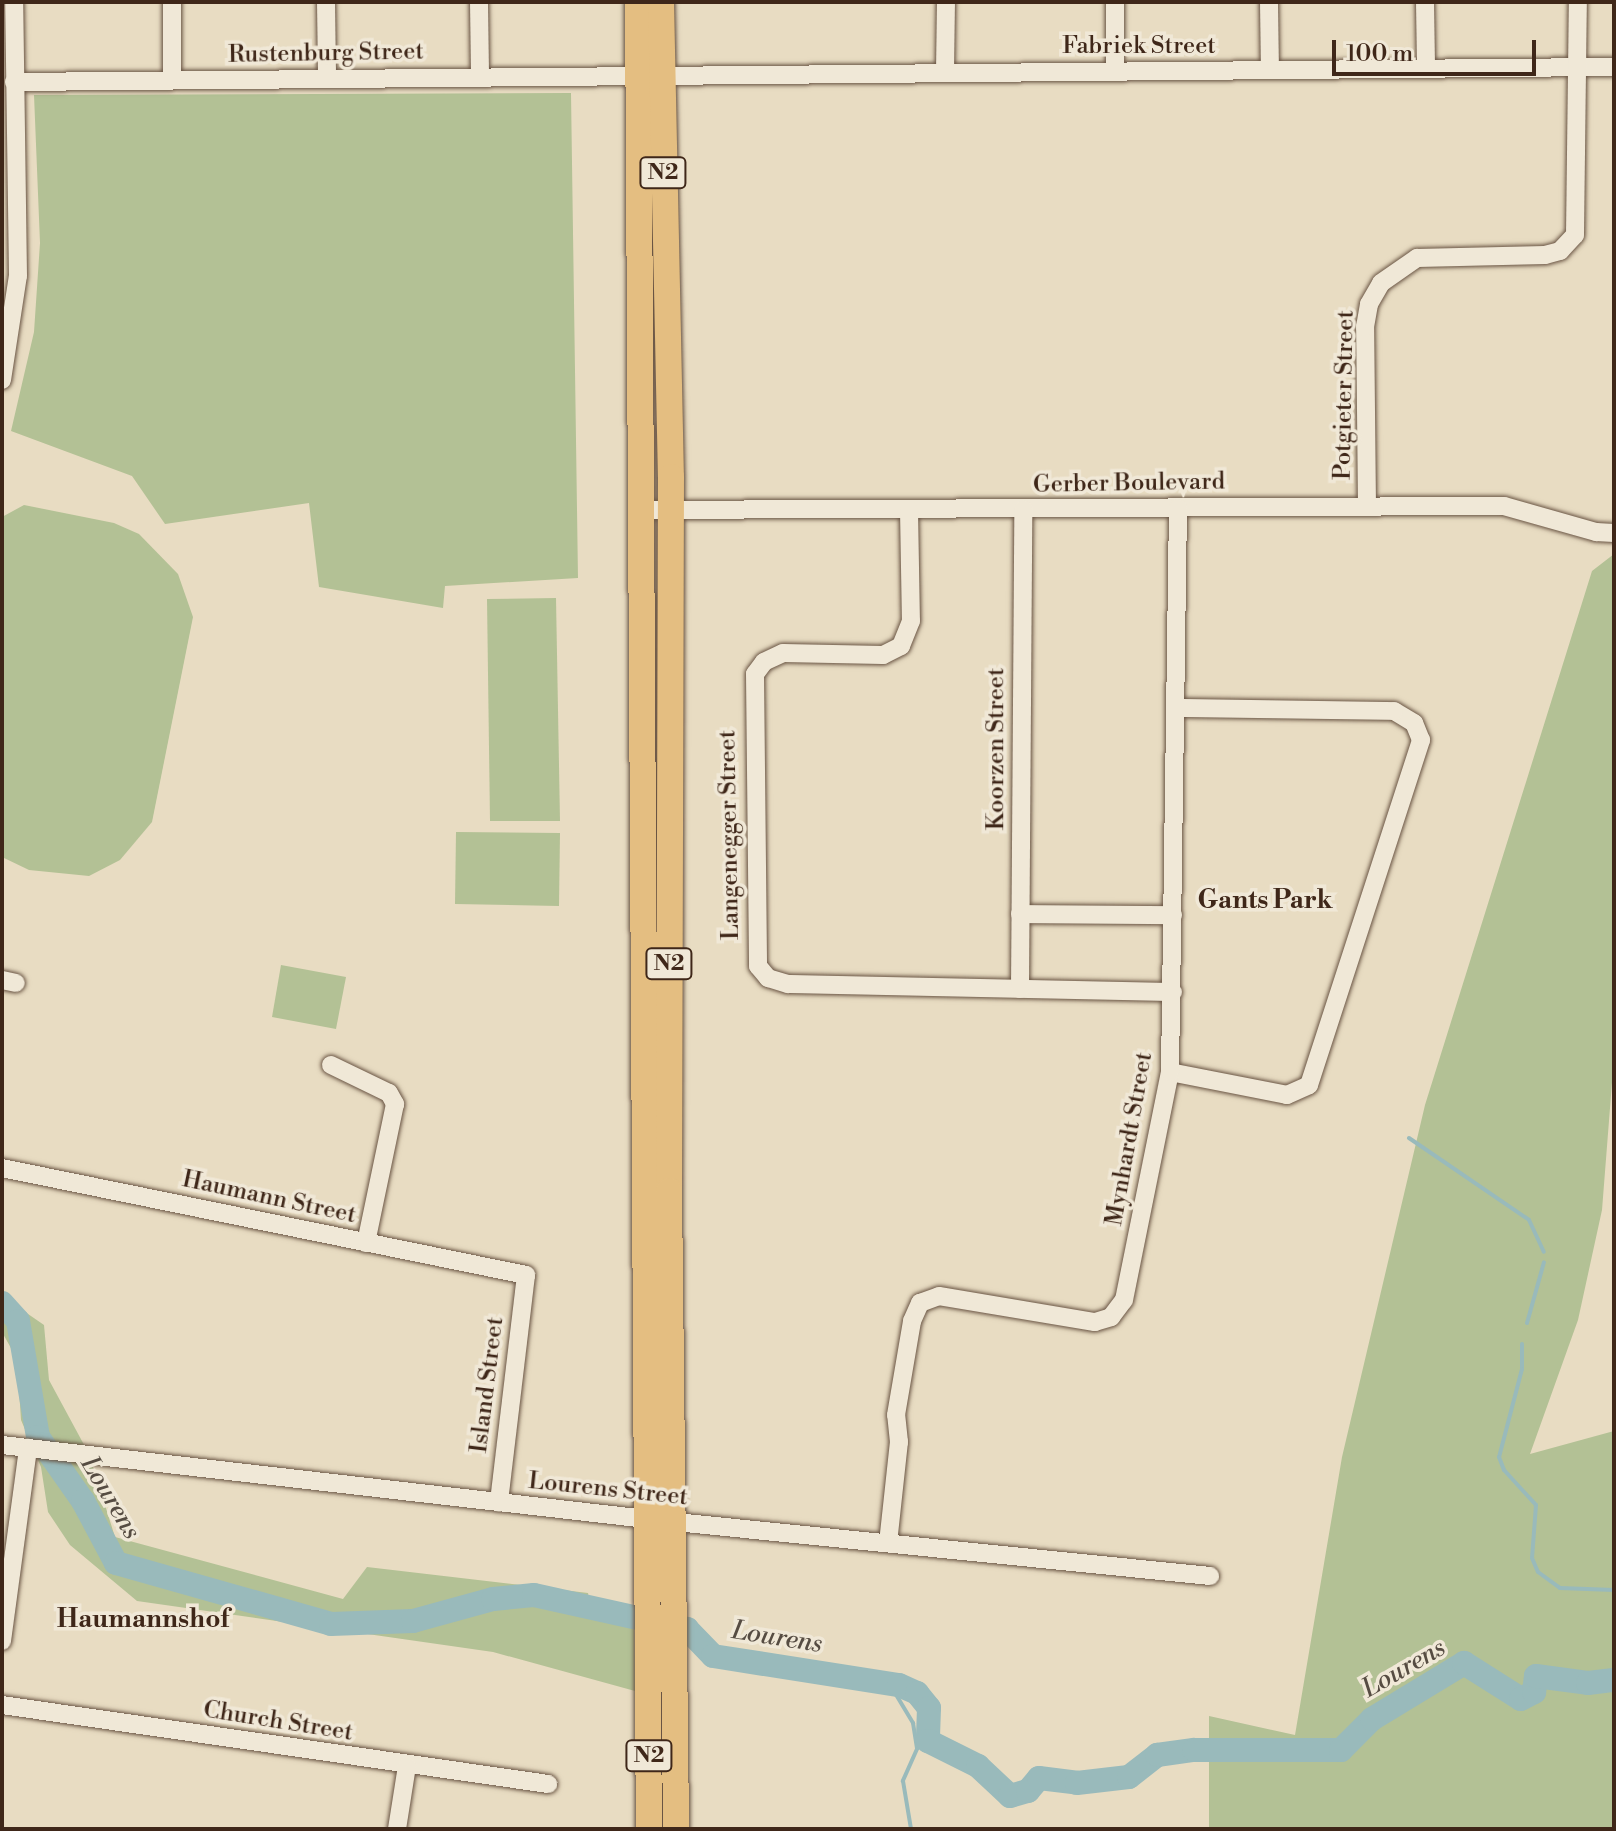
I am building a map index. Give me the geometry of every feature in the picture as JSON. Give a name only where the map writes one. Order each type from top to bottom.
[{"type":"highway","name":"N2","points":[[638,2],[651,73],[669,510],[669,1191],[676,1522],[676,1829]]},
{"type":"highway","name":"N2","points":[[649,1829],[640,510],[651,73],[661,2]]},
{"type":"street","points":[[2,380],[18,276],[14,2]]},
{"type":"street","points":[[172,2],[172,80]]},
{"type":"street","points":[[326,2],[327,78]]},
{"type":"street","points":[[479,2],[480,77]]},
{"type":"street","points":[[945,72],[946,2]]},
{"type":"street","points":[[1115,2],[1115,71]]},
{"type":"street","points":[[1269,2],[1270,70]]},
{"type":"street","points":[[1425,2],[1426,68]]},
{"type":"street","name":"Potgieter Street","points":[[1367,506],[1365,327],[1374,292],[1389,274],[1417,258],[1545,255],[1571,241],[1579,221],[1578,2]]},
{"type":"street","name":"Fabriek Street","points":[[651,73],[1614,67]]},
{"type":"street","name":"Rustenburg Street","points":[[14,82],[651,73]]},
{"type":"street","name":"Gerber Boulevard","points":[[640,510],[1504,506],[1614,533]]},
{"type":"street","name":"Mynhardt Street","points":[[888,1543],[899,1442],[896,1415],[913,1315],[925,1299],[939,1296],[1095,1322],[1117,1313],[1124,1300],[1170,1072],[1178,508]]},
{"type":"street","name":"Koorzen Street","points":[[1020,989],[1023,509]]},
{"type":"street","name":"Langenegger Street","points":[[909,510],[910,628],[901,646],[883,655],[783,653],[764,662],[755,674],[756,959],[768,978],[788,984],[1173,992]]},
{"type":"street","points":[[1170,1072],[1287,1095],[1313,1080],[1421,740],[1414,723],[1394,711],[1176,708]]},
{"type":"street","points":[[1020,914],[1173,915]]},
{"type":"street","points":[[331,1065],[389,1093],[395,1104],[366,1243]]},
{"type":"street","name":"Haumann Street","points":[[2,1168],[526,1275]]},
{"type":"street","name":"Island Street","points":[[499,1502],[526,1275]]},
{"type":"street","name":"Lourens Street","points":[[2,1445],[646,1519],[1210,1576]]},
{"type":"street","points":[[2,1641],[34,1449]]},
{"type":"street","name":"Church Street","points":[[2,1705],[548,1784]]},
{"type":"street","points":[[397,1829],[407,1766]]},
{"type":"green space","points":[[571,93],[578,578],[445,586],[443,608],[319,587],[309,503],[165,524],[132,476],[11,431],[34,332],[40,243],[34,95]]},
{"type":"green space","points":[[24,505],[114,523],[139,534],[178,574],[193,617],[152,822],[120,860],[89,876],[29,870],[2,857],[2,517]]},
{"type":"green space","points":[[1614,554],[1614,1057],[1602,1210],[1578,1320],[1530,1454],[1614,1431],[1614,1829],[1209,1829],[1209,1716],[1295,1735],[1342,1457],[1425,1105],[1592,571]]},
{"type":"green space","points":[[556,598],[560,821],[490,821],[487,599]]},
{"type":"green space","points":[[456,832],[560,833],[559,906],[455,904]]},
{"type":"green space","points":[[281,965],[346,977],[336,1029],[272,1017]]},
{"type":"green space","points":[[2,1296],[44,1325],[49,1380],[89,1454],[115,1537],[343,1599],[367,1567],[588,1593],[589,1599],[634,1606],[635,1691],[493,1652],[137,1601],[70,1545],[48,1512],[41,1467],[21,1420],[17,1359],[2,1332]]},
{"type":"waterway","points":[[1409,1138],[1529,1220],[1544,1252]]},
{"type":"waterway","points":[[1527,1323],[1544,1262]]},
{"type":"waterway","name":"Lourens","points":[[2,1303],[18,1321],[38,1437],[83,1501],[116,1563],[331,1624],[413,1621],[493,1599],[534,1595],[687,1629],[713,1656],[899,1685],[917,1693],[929,1708],[928,1741],[978,1766],[1010,1796],[1028,1791],[1039,1778],[1077,1783],[1129,1777],[1157,1755],[1194,1750],[1341,1750],[1372,1719],[1464,1663],[1521,1699],[1534,1692],[1536,1676],[1588,1683],[1614,1680]]},
{"type":"waterway","points":[[1522,1344],[1522,1369],[1499,1457],[1504,1470],[1536,1505],[1532,1558],[1538,1572],[1560,1588],[1614,1590]]},
{"type":"waterway","points":[[889,1683],[913,1723],[917,1749],[903,1781],[911,1829]]},
{"type":"district","name":"Gants Park","points":[[1265,901]]},
{"type":"district","name":"Haumannshof","points":[[143,1620]]}]
